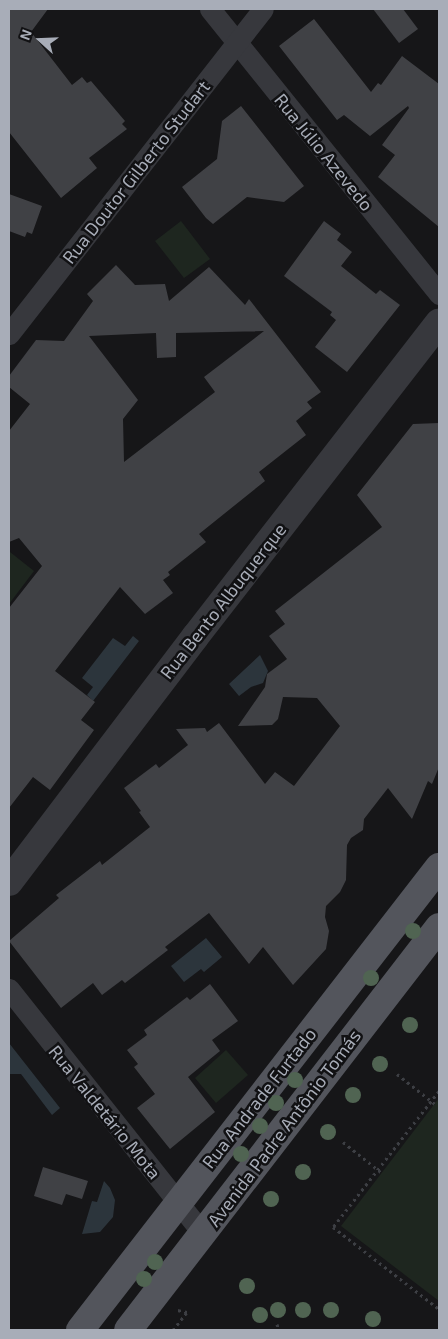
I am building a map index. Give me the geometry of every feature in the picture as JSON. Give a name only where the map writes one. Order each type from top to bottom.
[{"type":"main road","name":"Rua Andrade Furtado","points":[[80,1330],[439,867]]},
{"type":"main road","name":"Avenida Padre Antônio Tomás","points":[[128,1330],[439,927]]},
{"type":"street","name":"Rua Júlio Azevedo","points":[[210,9],[236,44],[439,294]]},
{"type":"street","name":"Rua Doutor Gilberto Studart","points":[[9,334],[263,9]]},
{"type":"street","name":"Rua Bento Albuquerque","points":[[9,882],[195,637],[439,322]]},
{"type":"street","name":"Rua Valdetário Mota","points":[[9,989],[203,1234]]},
{"type":"path","points":[[397,1074],[433,1103]]},
{"type":"path","points":[[439,1090],[433,1103],[377,1169],[333,1227],[439,1309]]},
{"type":"path","points":[[343,1142],[382,1173]]},
{"type":"path","points":[[277,1324],[279,1330]]},
{"type":"shaded area","points":[[181,221],[210,259],[184,278],[155,241]]},
{"type":"shaded area","points":[[10,552],[34,571],[9,604],[9,554]]},
{"type":"shaded area","points":[[133,636],[139,641],[93,701],[87,695],[93,687],[82,678],[113,638],[125,646]]},
{"type":"shaded area","points":[[260,655],[268,671],[263,683],[251,687],[239,696],[229,684]]},
{"type":"shaded area","points":[[206,938],[222,957],[204,972],[201,969],[184,982],[171,966]]},
{"type":"shaded area","points":[[9,1043],[60,1108],[52,1115],[21,1074],[9,1074]]},
{"type":"shaded area","points":[[226,1050],[248,1075],[216,1103],[195,1078]]},
{"type":"shaded area","points":[[439,1098],[439,1301],[341,1226]]},
{"type":"shaded area","points":[[104,1181],[110,1188],[115,1200],[113,1217],[100,1232],[82,1234],[92,1201],[97,1202]]},
{"type":"building","points":[[9,9],[48,9],[31,32],[72,85],[82,77],[87,83],[91,81],[125,121],[122,124],[127,129],[89,158],[97,168],[61,198],[9,132]]},
{"type":"building","points":[[373,9],[403,9],[418,29],[399,43]]},
{"type":"building","points":[[314,19],[371,92],[378,83],[381,85],[402,56],[439,84],[439,227],[378,177],[395,155],[382,145],[409,108],[408,106],[370,136],[344,115],[337,120],[279,46]]},
{"type":"building","points":[[241,106],[304,186],[284,202],[247,197],[213,224],[206,218],[182,187],[217,159],[222,121]]},
{"type":"building","points":[[9,194],[42,206],[32,234],[27,232],[25,237],[9,231]]},
{"type":"building","points":[[324,221],[341,234],[337,240],[352,252],[341,266],[376,294],[380,290],[400,305],[347,372],[315,347],[336,320],[330,315],[332,312],[284,276]]},
{"type":"building","points":[[116,265],[135,285],[165,284],[169,301],[209,267],[245,305],[249,299],[321,392],[307,402],[312,408],[296,421],[306,435],[259,472],[265,481],[199,534],[206,542],[168,572],[170,575],[163,580],[173,593],[145,614],[120,587],[55,671],[95,702],[81,720],[94,730],[50,790],[33,777],[9,808],[9,608],[42,566],[19,538],[9,542],[9,431],[30,404],[9,387],[9,376],[36,340],[64,341],[93,301],[87,294]],"holes":[[[264,331],[204,377],[215,392],[124,462],[123,419],[138,400],[89,336],[156,333],[157,358],[176,357],[176,333]]]},
{"type":"building","points":[[439,423],[439,767],[432,784],[428,781],[412,819],[388,788],[364,819],[363,830],[351,838],[347,845],[346,880],[340,892],[326,906],[325,917],[329,931],[326,949],[293,985],[263,947],[249,964],[209,913],[165,947],[168,950],[125,983],[122,980],[102,995],[93,983],[61,1008],[9,941],[59,898],[56,895],[100,861],[102,865],[150,827],[124,788],[156,764],[159,768],[188,745],[176,729],[205,728],[207,732],[219,723],[265,784],[275,772],[294,786],[340,726],[317,698],[283,697],[278,719],[272,725],[238,726],[265,687],[267,674],[287,659],[269,636],[285,624],[275,611],[382,527],[357,495],[413,424]]},
{"type":"building","points":[[210,984],[238,1021],[212,1040],[220,1051],[188,1077],[215,1112],[170,1149],[137,1108],[155,1094],[134,1067],[138,1064],[127,1050],[147,1035],[144,1030],[187,997],[190,1000]]},
{"type":"building","points":[[43,1167],[88,1181],[82,1199],[66,1194],[62,1205],[34,1196]]}]
